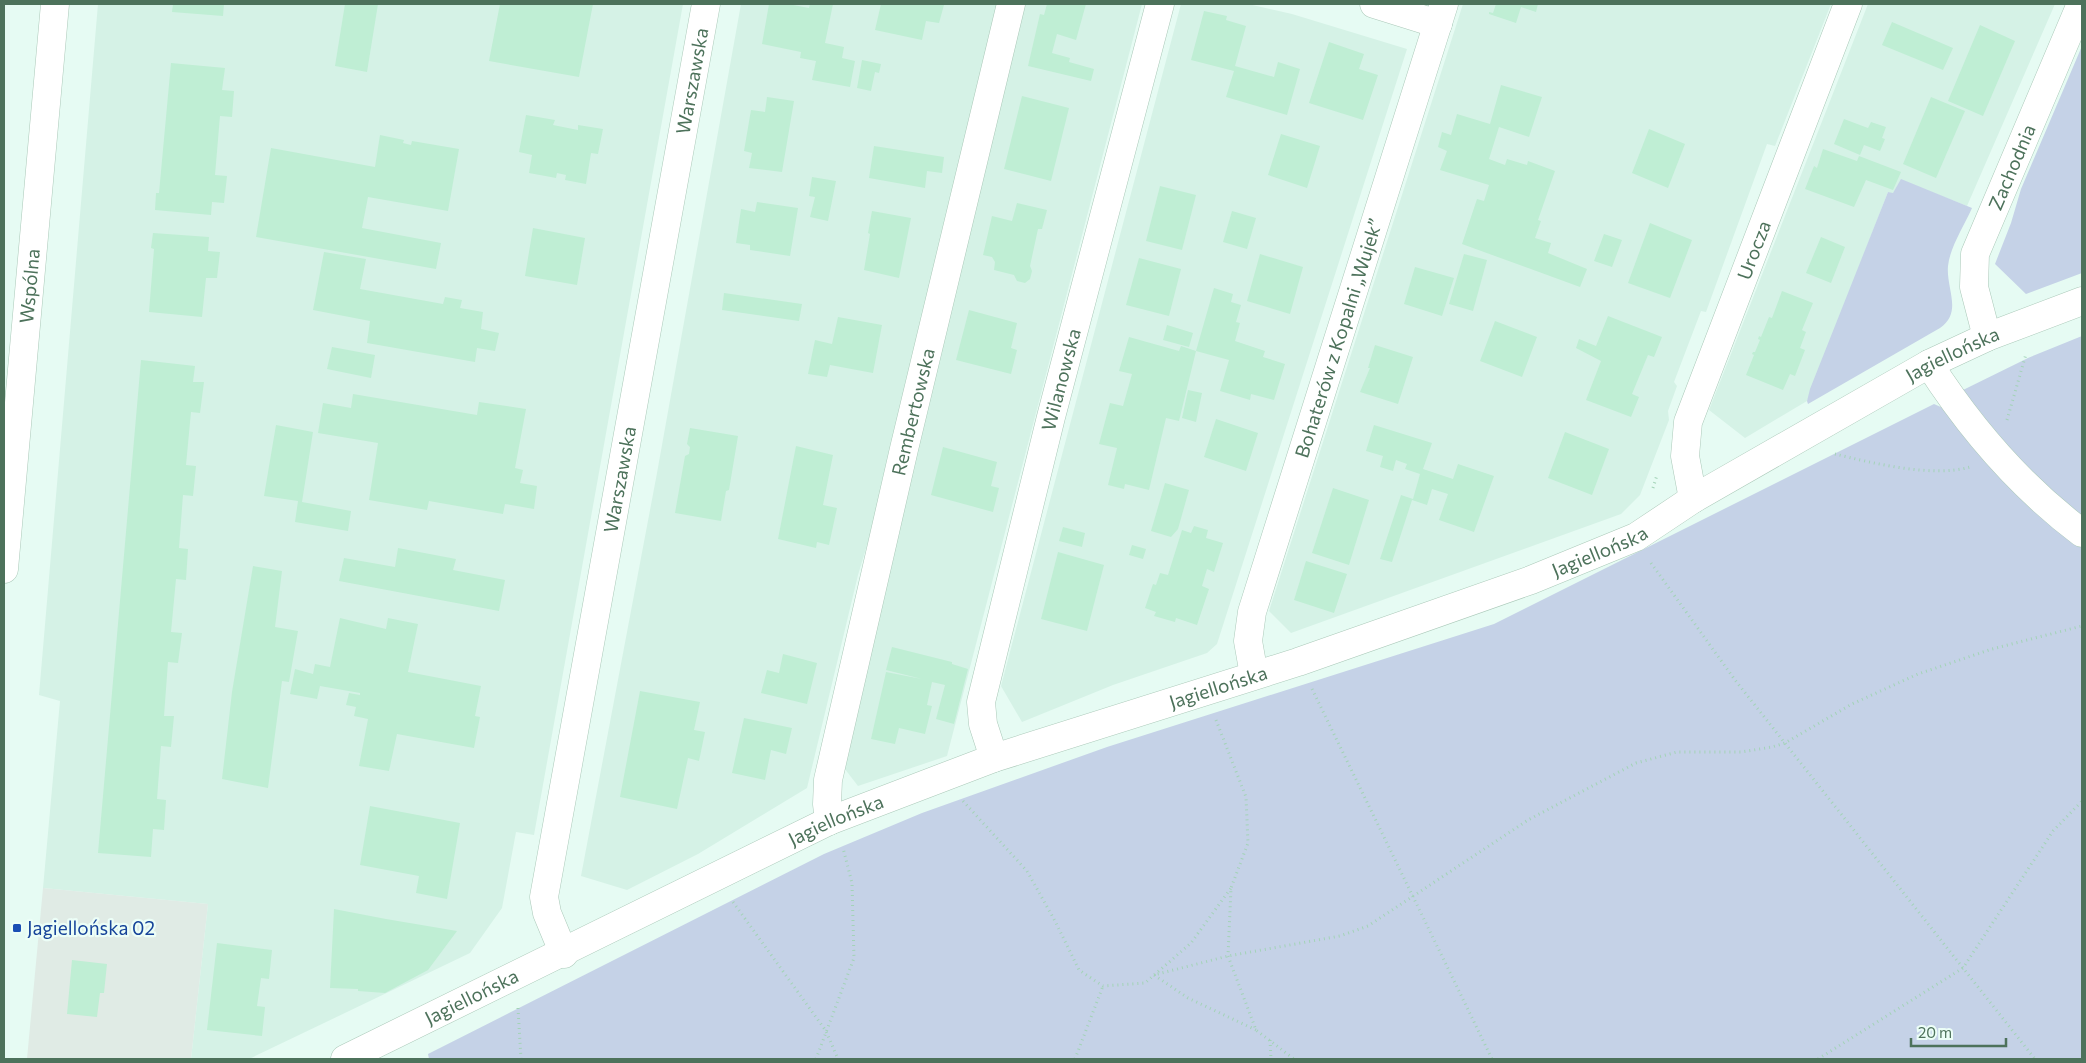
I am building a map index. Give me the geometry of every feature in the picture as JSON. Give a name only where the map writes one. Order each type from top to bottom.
[{"type":"street","name":"Wspólna","points":[[4,569],[55,4]]},
{"type":"street","name":"Warszawska","points":[[564,954],[547,913],[544,897],[706,4]]},
{"type":"street","name":"Rembertowska","points":[[835,831],[827,804],[828,780],[906,440],[1011,4]]},
{"type":"street","name":"Wilanowska","points":[[994,758],[983,724],[981,702],[1052,417],[1160,4]]},
{"type":"street","points":[[1374,4],[1441,14]]},
{"type":"street","name":"Urocza","points":[[1693,499],[1685,456],[1688,422],[1848,4]]},
{"type":"street","name":"Zachodnia","points":[[1986,337],[1974,287],[1975,254],[2081,4]]},
{"type":"street","name":"Bohaterów z Kopalni „Wujek”","points":[[1254,675],[1248,641],[1252,612],[1441,14]]},
{"type":"street","name":"Jagiellońska","points":[[345,1059],[514,975],[994,758],[1298,662],[1531,580],[1636,537],[1693,499],[1929,364],[1986,337],[2082,301]]},
{"type":"street","points":[[1929,364],[1954,402],[1997,455],[2034,494],[2082,533]]},
{"type":"path","points":[[1812,430],[1826,451],[1920,470],[1960,470],[1997,455],[2037,317]]},
{"type":"path","points":[[1652,490],[1658,472]]},
{"type":"path","points":[[1636,537],[1660,577],[1736,680],[2035,1059]]},
{"type":"path","points":[[1154,975],[1228,956],[1340,936],[1368,926],[1528,820],[1636,763],[1677,752],[1741,752],[1772,747],[1785,743],[1852,704],[1918,674],[1992,650],[2082,626]]},
{"type":"path","points":[[1298,662],[1492,1059]]},
{"type":"path","points":[[957,795],[1027,871],[1055,920],[1079,970],[1103,986],[1145,983],[1191,943],[1231,888],[1248,842],[1246,797],[1215,717]]},
{"type":"path","points":[[1818,1059],[1963,968],[2053,831],[2082,801]]},
{"type":"path","points":[[816,1059],[854,958],[852,883],[835,831]]},
{"type":"path","points":[[1231,888],[1228,956],[1256,1030]]},
{"type":"path","points":[[733,902],[826,1031],[838,1059]]},
{"type":"path","points":[[514,975],[521,1059]]},
{"type":"path","points":[[1154,975],[1188,998],[1256,1030],[1294,1059]]},
{"type":"path","points":[[1076,1059],[1103,986]]},
{"type":"path","points":[[1270,1040],[1271,1059]]},
{"type":"shaded area","points":[[98,4],[683,4],[534,835],[516,832],[502,908],[470,953],[249,1059],[191,1059],[208,904],[43,888],[60,701],[39,695]]},
{"type":"shaded area","points":[[741,4],[999,4],[895,452],[858,575],[807,788],[698,854],[627,890],[581,876],[657,473]]},
{"type":"shaded area","points":[[1021,4],[1142,4],[947,756],[858,786],[841,764]]},
{"type":"shaded area","points":[[1181,4],[1248,4],[1292,14],[1407,49],[1217,644],[1207,653],[1113,685],[1022,722],[1001,686]]},
{"type":"shaded area","points":[[1463,4],[1831,4],[1775,146],[1767,144],[1706,312],[1701,311],[1674,382],[1677,386],[1668,411],[1669,420],[1640,495],[1621,514],[1291,633],[1269,611]]},
{"type":"shaded area","points":[[1868,4],[2055,4],[1967,206],[1901,180],[1893,194],[1888,192],[1807,401],[1745,438],[1709,410]]},
{"type":"shaded area","points":[[2082,46],[2082,273],[2026,294],[1995,264],[2011,223],[2021,189]]},
{"type":"shaded area","points":[[1901,179],[1972,208],[1954,244],[1949,259],[1948,275],[1952,300],[1951,315],[1940,328],[1808,404],[1810,389],[1888,192],[1893,193]]},
{"type":"shaded area","points":[[2082,336],[2082,527],[1995,440],[1963,390],[2028,358]]},
{"type":"shaded area","points":[[1934,404],[1943,408],[2041,513],[2082,547],[2082,1059],[429,1059],[428,1054],[824,854],[922,813],[1107,747],[1494,624]]},
{"type":"shaded area","points":[[43,888],[208,904],[191,1059],[27,1059]]},
{"type":"building","points":[[173,4],[224,4],[223,16],[172,12]]},
{"type":"building","points":[[345,4],[378,4],[367,72],[335,66]]},
{"type":"building","points":[[500,4],[593,4],[579,77],[489,61]]},
{"type":"building","points":[[769,4],[788,4],[809,8],[810,4],[833,4],[825,43],[844,47],[842,58],[855,61],[850,87],[812,80],[816,61],[800,58],[801,52],[762,44]]},
{"type":"building","points":[[881,4],[944,5],[939,23],[926,21],[922,40],[875,30]]},
{"type":"building","points":[[1047,4],[1086,4],[1076,40],[1057,34],[1052,53],[1070,58],[1069,62],[1094,69],[1091,81],[1028,66],[1040,14],[1044,15]]},
{"type":"building","points":[[1496,4],[1538,4],[1536,12],[1521,7],[1516,23],[1489,14],[1489,12],[1493,13]]},
{"type":"building","points":[[1204,11],[1227,16],[1226,20],[1246,26],[1235,66],[1274,77],[1278,62],[1300,69],[1287,115],[1226,97],[1234,71],[1191,60]]},
{"type":"building","points":[[1892,22],[1953,48],[1943,70],[1882,45]]},
{"type":"building","points":[[1980,25],[2015,41],[1983,116],[1948,101]]},
{"type":"building","points":[[1329,42],[1364,54],[1359,69],[1378,75],[1363,120],[1309,103]]},
{"type":"building","points":[[862,60],[881,64],[879,73],[875,72],[871,91],[857,88]]},
{"type":"building","points":[[171,63],[225,68],[222,90],[234,91],[232,117],[220,116],[215,175],[227,176],[224,203],[212,202],[211,215],[155,210],[156,193],[159,193]]},
{"type":"building","points":[[1501,85],[1542,97],[1529,137],[1499,127],[1489,159],[1505,165],[1507,159],[1527,165],[1528,161],[1555,171],[1538,220],[1541,221],[1535,238],[1551,243],[1548,253],[1587,269],[1580,287],[1462,244],[1477,199],[1484,201],[1489,185],[1440,170],[1447,151],[1438,147],[1442,132],[1451,135],[1457,114],[1490,124]]},
{"type":"building","points":[[1022,96],[1069,108],[1051,181],[1004,169]]},
{"type":"building","points":[[767,97],[794,101],[782,172],[749,168],[752,153],[744,151],[751,110],[765,112]]},
{"type":"building","points":[[1931,97],[1965,111],[1936,178],[1903,164]]},
{"type":"building","points":[[526,115],[555,120],[553,125],[578,130],[578,125],[603,129],[598,154],[591,153],[586,184],[565,180],[566,175],[557,173],[556,178],[529,173],[532,155],[519,152]]},
{"type":"building","points":[[1844,119],[1868,128],[1871,122],[1886,127],[1882,138],[1885,139],[1880,151],[1864,145],[1860,155],[1834,144]]},
{"type":"building","points":[[1649,129],[1685,144],[1668,188],[1632,173]]},
{"type":"building","points":[[1281,134],[1320,146],[1307,188],[1268,175]]},
{"type":"building","points":[[380,135],[404,140],[403,143],[411,145],[412,141],[459,149],[448,211],[368,197],[362,228],[441,243],[436,269],[256,237],[271,148],[375,167]]},
{"type":"building","points":[[874,146],[944,157],[942,173],[927,171],[925,188],[869,178]]},
{"type":"building","points":[[1823,149],[1857,161],[1859,156],[1901,172],[1893,190],[1866,180],[1854,207],[1805,189],[1814,166],[1817,168]]},
{"type":"building","points":[[812,177],[836,181],[828,221],[810,217],[815,197],[809,196]]},
{"type":"building","points":[[1160,186],[1196,195],[1182,250],[1146,241]]},
{"type":"building","points":[[757,202],[798,208],[790,256],[750,250],[750,245],[736,243],[741,209],[755,212]]},
{"type":"building","points":[[1017,203],[1047,210],[1042,229],[1038,229],[1030,266],[1032,271],[1030,279],[1025,283],[1017,281],[1014,275],[994,270],[995,262],[992,257],[983,255],[992,216],[1012,221]]},
{"type":"building","points":[[872,211],[911,218],[899,278],[864,270]]},
{"type":"building","points":[[1232,211],[1256,218],[1247,249],[1223,242]]},
{"type":"building","points":[[1650,223],[1692,240],[1670,298],[1628,283]]},
{"type":"building","points":[[533,228],[585,238],[577,285],[525,276]]},
{"type":"building","points":[[153,233],[209,237],[208,251],[220,252],[217,278],[206,278],[202,317],[149,312],[154,249],[151,248]]},
{"type":"building","points":[[1604,234],[1622,240],[1612,267],[1594,261]]},
{"type":"building","points":[[1821,237],[1845,247],[1831,283],[1806,273]]},
{"type":"building","points":[[324,252],[366,259],[360,289],[443,304],[445,297],[462,300],[460,308],[483,312],[481,329],[499,333],[495,351],[477,348],[475,362],[367,343],[370,321],[313,310]]},
{"type":"building","points":[[1260,254],[1303,267],[1290,314],[1247,301]]},
{"type":"building","points":[[1464,254],[1487,260],[1473,311],[1449,304]]},
{"type":"building","points":[[1139,258],[1181,269],[1169,316],[1126,305]]},
{"type":"building","points":[[1415,267],[1454,278],[1442,316],[1404,304]]},
{"type":"building","points":[[1214,288],[1233,294],[1231,302],[1241,305],[1236,322],[1240,323],[1235,341],[1265,351],[1263,357],[1285,364],[1274,400],[1251,394],[1250,400],[1220,391],[1229,360],[1196,351]]},
{"type":"building","points":[[1782,291],[1813,303],[1802,330],[1806,332],[1800,348],[1805,350],[1795,376],[1790,374],[1783,390],[1746,375],[1754,355],[1752,354],[1755,352],[1760,340],[1758,339],[1759,336],[1761,337],[1769,317],[1772,318]]},
{"type":"building","points":[[724,293],[802,304],[799,321],[722,310]]},
{"type":"building","points":[[969,310],[1017,323],[1011,348],[1017,350],[1011,374],[956,360]]},
{"type":"building","points":[[1608,316],[1662,337],[1654,357],[1648,355],[1632,394],[1639,397],[1631,417],[1586,400],[1601,361],[1576,348],[1579,339],[1596,346]]},
{"type":"building","points":[[838,317],[882,325],[873,373],[830,365],[827,377],[808,374],[815,340],[832,344]]},
{"type":"building","points":[[1495,321],[1537,337],[1522,377],[1480,361]]},
{"type":"building","points":[[1167,325],[1193,333],[1189,347],[1163,340]]},
{"type":"building","points":[[1129,337],[1179,351],[1181,346],[1196,351],[1179,421],[1166,418],[1149,490],[1125,484],[1124,489],[1108,485],[1117,448],[1099,444],[1110,403],[1123,406],[1132,374],[1119,371]]},
{"type":"building","points":[[1375,345],[1413,357],[1398,404],[1360,392],[1370,368],[1368,368]]},
{"type":"building","points":[[332,347],[375,355],[371,378],[327,369]]},
{"type":"building","points":[[141,360],[195,366],[193,382],[204,382],[200,413],[191,412],[186,465],[196,466],[193,496],[183,495],[179,548],[188,549],[186,580],[176,579],[171,632],[182,633],[178,663],[168,662],[164,716],[174,716],[171,747],[161,746],[157,799],[166,800],[164,830],[153,829],[151,857],[98,853]]},
{"type":"building","points":[[1188,390],[1202,393],[1196,422],[1182,418]]},
{"type":"building","points":[[353,394],[477,415],[479,402],[526,409],[515,468],[523,470],[520,483],[537,486],[534,509],[505,504],[503,514],[429,501],[427,510],[369,500],[378,443],[318,433],[323,403],[351,408]]},
{"type":"building","points":[[1216,419],[1258,433],[1246,471],[1204,457]]},
{"type":"building","points":[[276,425],[313,432],[302,502],[351,511],[348,531],[295,522],[298,501],[264,496]]},
{"type":"building","points":[[1374,425],[1432,443],[1423,469],[1453,479],[1458,464],[1494,476],[1474,532],[1439,520],[1448,494],[1432,489],[1427,505],[1412,500],[1392,562],[1380,559],[1401,495],[1413,499],[1420,474],[1405,469],[1407,464],[1396,460],[1393,471],[1380,467],[1383,456],[1366,451]]},
{"type":"building","points":[[690,428],[738,436],[729,490],[726,491],[721,521],[675,513],[685,456],[689,454],[690,447],[687,444]]},
{"type":"building","points":[[1565,432],[1609,449],[1592,495],[1548,478]]},
{"type":"building","points":[[796,446],[833,455],[823,505],[837,508],[829,545],[817,542],[816,548],[778,539]]},
{"type":"building","points":[[943,447],[997,462],[991,486],[999,488],[993,512],[931,495]]},
{"type":"building","points":[[1165,483],[1189,490],[1178,529],[1171,537],[1151,531]]},
{"type":"building","points":[[1333,488],[1369,500],[1349,565],[1312,553]]},
{"type":"building","points":[[1194,526],[1208,530],[1206,538],[1223,543],[1214,572],[1207,569],[1202,586],[1209,589],[1197,625],[1176,618],[1175,622],[1154,616],[1156,612],[1145,608],[1153,584],[1156,585],[1160,573],[1168,575],[1182,530],[1191,533]]},
{"type":"building","points":[[1063,527],[1085,533],[1082,547],[1059,541]]},
{"type":"building","points":[[1132,545],[1146,549],[1143,559],[1129,555]]},
{"type":"building","points":[[398,548],[456,559],[453,570],[505,580],[499,611],[339,581],[344,558],[395,567]]},
{"type":"building","points":[[1058,552],[1104,565],[1087,631],[1041,619]]},
{"type":"building","points":[[1306,561],[1347,574],[1334,613],[1294,600]]},
{"type":"building","points":[[253,566],[282,571],[275,627],[298,631],[289,682],[282,681],[268,788],[222,779],[232,692]]},
{"type":"building","points":[[340,618],[386,629],[388,618],[418,624],[408,672],[481,686],[475,716],[480,717],[474,748],[397,734],[389,771],[359,766],[368,719],[354,716],[356,707],[346,705],[349,693],[360,695],[360,693],[320,686],[317,699],[290,694],[295,669],[313,674],[315,664],[330,667]]},
{"type":"building","points":[[892,647],[952,662],[952,664],[968,669],[954,724],[936,719],[945,685],[932,682],[927,705],[932,706],[925,734],[899,728],[895,744],[871,739],[886,672],[922,679],[886,670]]},
{"type":"building","points":[[783,654],[817,663],[807,704],[761,693],[767,670],[779,673]]},
{"type":"building","points":[[640,691],[700,702],[694,730],[705,732],[699,761],[688,758],[677,809],[620,797]]},
{"type":"building","points":[[744,718],[792,728],[786,754],[771,750],[765,780],[732,773]]},
{"type":"building","points":[[370,806],[460,823],[447,899],[416,893],[419,876],[360,865]]},
{"type":"building","points":[[334,909],[457,931],[428,970],[385,993],[358,991],[358,989],[330,988]]},
{"type":"building","points":[[217,943],[272,950],[269,979],[261,978],[257,1006],[265,1007],[262,1036],[207,1030]]},
{"type":"building","points":[[72,960],[107,964],[104,993],[100,993],[97,1017],[67,1014]]},
{"type":"place","name":"Jagiellońska 02","points":[[17,928]]}]
